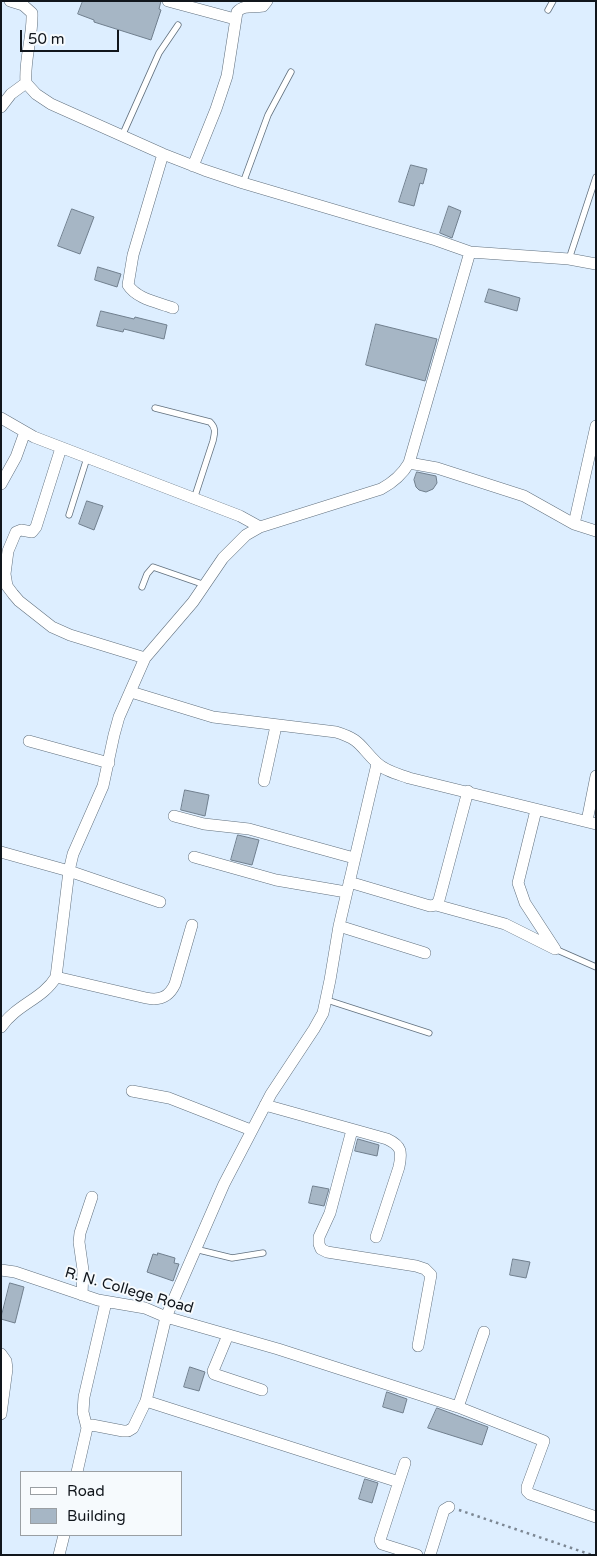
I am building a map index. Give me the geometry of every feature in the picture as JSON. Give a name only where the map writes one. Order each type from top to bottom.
[{"type":"street","points":[[10,1],[23,5],[32,13],[32,27],[25,69],[26,83],[36,94],[51,104],[122,136],[193,166],[243,183],[436,240],[470,252],[568,259],[596,264]]},
{"type":"street","points":[[168,1],[235,20]]},
{"type":"street","points":[[193,166],[227,76],[237,12],[240,8],[263,6],[267,1]]},
{"type":"street","points":[[1,107],[11,94],[26,83]]},
{"type":"street","points":[[163,154],[133,255],[128,285],[132,291],[140,296],[172,308]]},
{"type":"street","points":[[1,1026],[14,1012],[51,985],[56,977],[69,871],[78,842],[103,786],[119,717],[145,658],[183,615],[223,558],[246,535],[260,527],[381,489],[402,474],[409,462],[470,252]]},
{"type":"street","points":[[1,418],[25,432],[61,448],[240,516],[260,527]]},
{"type":"street","points":[[574,524],[596,426]]},
{"type":"street","points":[[1,484],[16,456],[25,432]]},
{"type":"street","points":[[61,448],[36,528],[32,532],[21,530],[16,532],[4,550],[7,586],[19,601],[52,627],[70,635],[145,658]]},
{"type":"street","points":[[409,462],[437,468],[524,496],[574,524],[596,531]]},
{"type":"street","points":[[131,692],[213,717],[321,730],[350,737],[362,745],[377,764],[388,771],[409,778],[468,791],[591,823],[596,776]]},
{"type":"street","points":[[264,781],[276,726]]},
{"type":"street","points":[[29,740],[109,763]]},
{"type":"street","points":[[87,1428],[92,1425],[128,1431],[133,1428],[146,1401],[166,1318],[224,1184],[265,1105],[314,1030],[326,1000],[347,887],[377,764]]},
{"type":"street","points":[[436,905],[439,900],[468,791]]},
{"type":"street","points":[[536,810],[518,883],[525,903],[555,949]]},
{"type":"street","points":[[174,816],[204,824],[249,829],[354,858]]},
{"type":"street","points":[[1,852],[69,871],[160,902]]},
{"type":"street","points":[[194,857],[276,880],[347,887],[430,906],[436,905],[504,924],[555,949]]},
{"type":"street","points":[[56,977],[156,1000],[164,998],[172,992],[176,984],[192,925]]},
{"type":"street","points":[[339,926],[425,953]]},
{"type":"street","points":[[132,1091],[169,1098],[251,1130]]},
{"type":"street","points":[[265,1105],[387,1139],[395,1143],[399,1148],[401,1156],[399,1168],[376,1237]]},
{"type":"street","points":[[352,1130],[330,1213],[319,1238],[319,1244],[321,1249],[327,1252],[416,1266],[425,1269],[431,1275],[418,1346]]},
{"type":"street","points":[[82,1295],[83,1270],[79,1242],[82,1224],[92,1197]]},
{"type":"street","name":"R. N. College Road","points":[[1,1270],[15,1272],[106,1302],[154,1310],[166,1318],[278,1349],[458,1407],[541,1439],[544,1441],[544,1445],[527,1491],[530,1494],[596,1517]]},
{"type":"street","points":[[77,1471],[87,1428],[83,1412],[84,1397],[106,1302]]},
{"type":"street","points":[[458,1407],[484,1332]]},
{"type":"street","points":[[228,1335],[213,1372],[214,1374],[262,1390]]},
{"type":"street","points":[[1,1354],[8,1368],[1,1414]]},
{"type":"street","points":[[146,1401],[399,1482]]},
{"type":"street","points":[[406,1463],[380,1540],[382,1544],[417,1555]]},
{"type":"street","points":[[430,1555],[444,1510],[449,1507]]},
{"type":"street","points":[[59,1555],[64,1536]]},
{"type":"lane","points":[[548,10],[553,1]]},
{"type":"lane","points":[[122,136],[159,53],[178,25]]},
{"type":"lane","points":[[243,183],[268,115],[291,72]]},
{"type":"lane","points":[[568,259],[596,177]]},
{"type":"lane","points":[[156,408],[210,422],[214,427],[213,441],[194,498]]},
{"type":"lane","points":[[68,515],[87,458]]},
{"type":"lane","points":[[142,587],[147,574],[154,567],[205,585]]},
{"type":"lane","points":[[555,949],[596,967]]},
{"type":"lane","points":[[326,1000],[429,1033]]},
{"type":"lane","points":[[195,1249],[232,1258],[263,1253]]},
{"type":"path","points":[[449,1507],[592,1555]]},
{"type":"building","points":[[83,1],[161,1],[159,9],[161,10],[151,40],[94,22],[94,20],[78,14]]},
{"type":"building","points":[[411,165],[427,169],[423,184],[420,183],[414,206],[399,202]]},
{"type":"building","points":[[449,206],[461,211],[452,238],[440,233]]},
{"type":"building","points":[[72,209],[94,217],[80,254],[58,246]]},
{"type":"building","points":[[98,267],[121,274],[117,287],[95,280]]},
{"type":"building","points":[[489,289],[520,298],[517,311],[485,302]]},
{"type":"building","points":[[101,311],[167,325],[164,339],[124,329],[123,332],[97,326]]},
{"type":"building","points":[[376,324],[437,339],[425,381],[366,365]]},
{"type":"building","points":[[417,472],[436,476],[437,483],[433,489],[426,492],[416,487],[414,480]]},
{"type":"building","points":[[87,501],[103,506],[94,530],[79,524]]},
{"type":"building","points":[[185,790],[209,795],[205,816],[181,810]]},
{"type":"building","points":[[238,835],[259,840],[252,865],[231,860]]},
{"type":"building","points":[[358,1139],[379,1145],[377,1156],[355,1151]]},
{"type":"building","points":[[313,1186],[329,1189],[324,1206],[309,1203]]},
{"type":"building","points":[[158,1253],[175,1258],[174,1263],[179,1264],[173,1281],[147,1272],[153,1254],[157,1255]]},
{"type":"building","points":[[513,1259],[530,1262],[526,1278],[510,1275]]},
{"type":"building","points":[[10,1283],[24,1287],[15,1323],[1,1319]]},
{"type":"building","points":[[190,1367],[205,1372],[199,1391],[184,1387]]},
{"type":"building","points":[[387,1392],[407,1399],[403,1413],[383,1407]]},
{"type":"building","points":[[437,1408],[488,1427],[482,1445],[428,1428]]},
{"type":"building","points":[[365,1479],[378,1483],[372,1503],[359,1499]]}]
